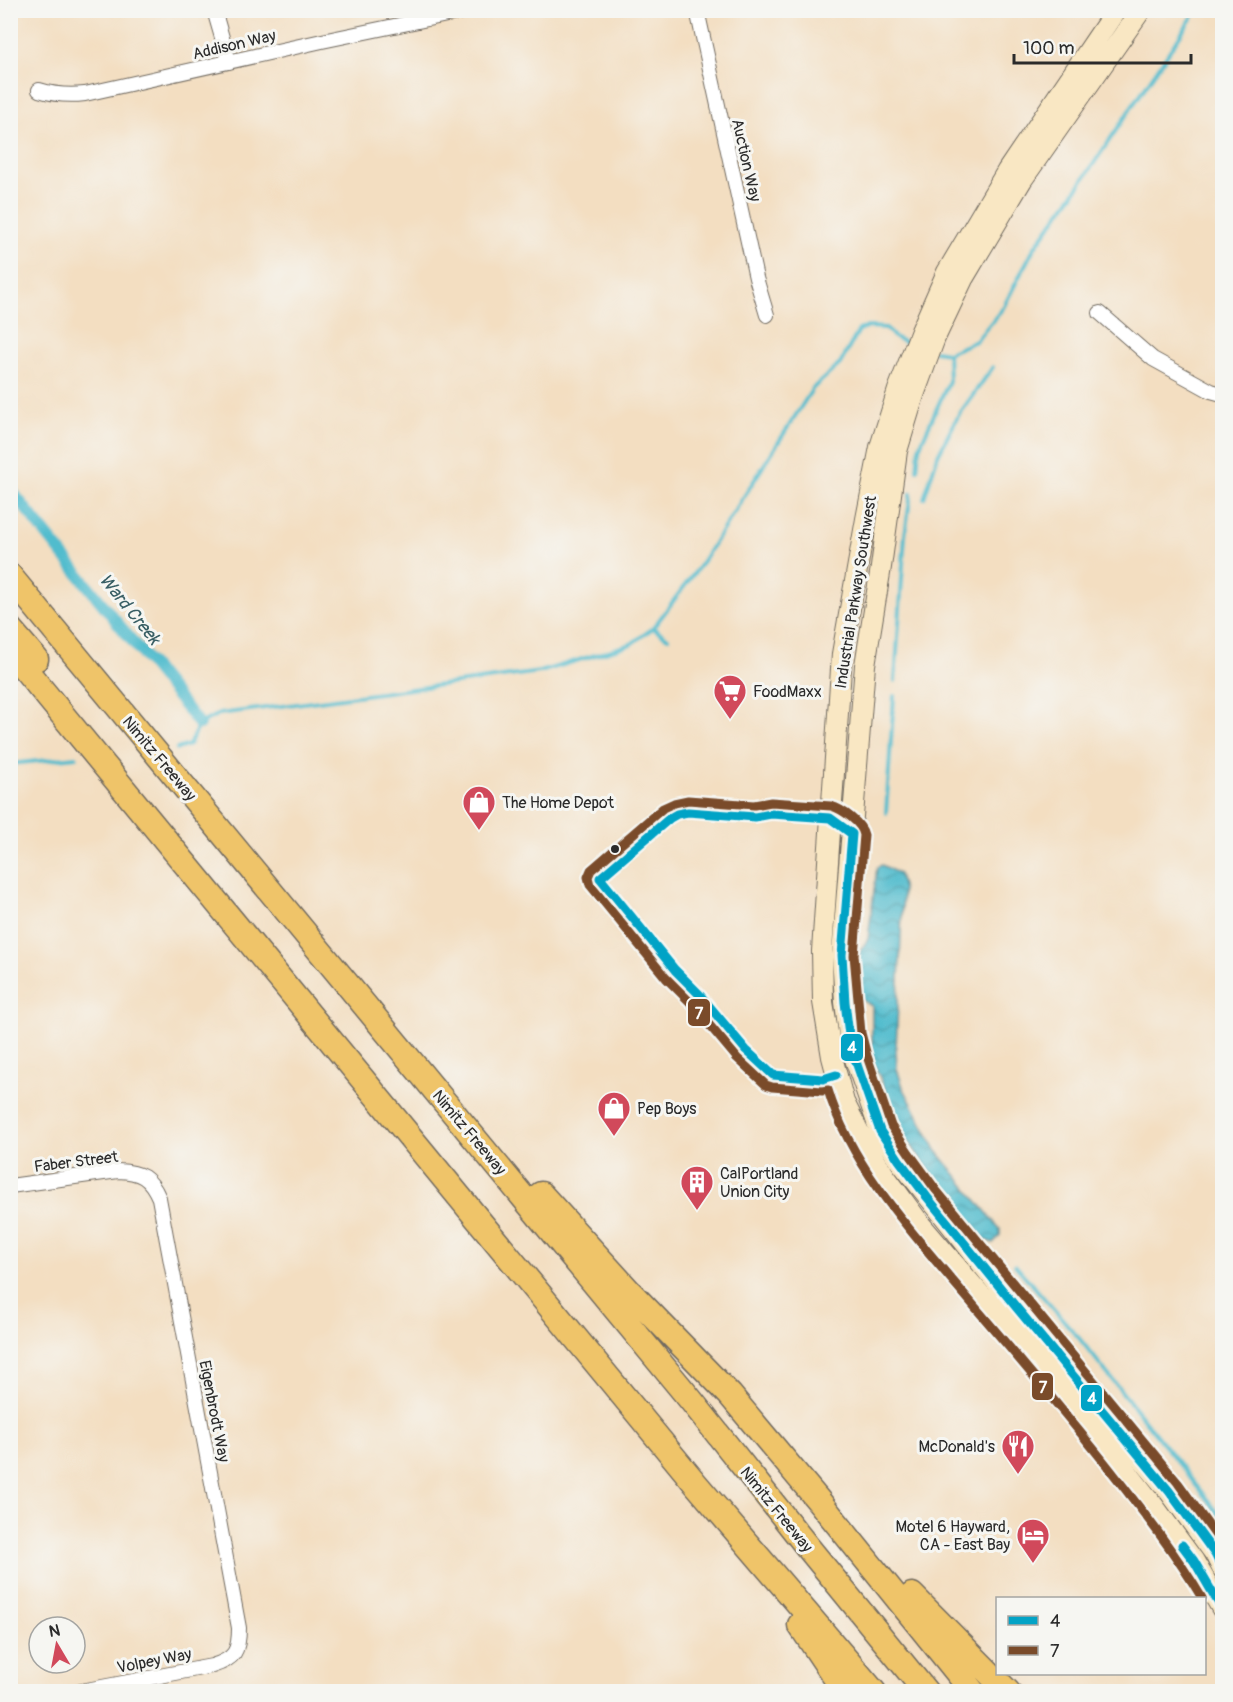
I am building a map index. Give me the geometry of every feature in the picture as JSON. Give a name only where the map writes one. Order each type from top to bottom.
[{"type":"highway","name":"Nimitz Freeway","points":[[10,576],[690,1399],[926,1692]]},
{"type":"highway","points":[[10,602],[647,1372],[665,1393],[690,1399]]},
{"type":"highway","points":[[10,629],[718,1487],[718,1509]]},
{"type":"highway","points":[[10,651],[718,1509],[801,1616],[845,1692]]},
{"type":"highway","points":[[457,1116],[486,1129],[629,1291],[730,1395],[973,1692]]},
{"type":"highway","points":[[695,1483],[700,1504],[801,1616],[874,1692]]},
{"type":"highway","points":[[818,1500],[1008,1692]]},
{"type":"main road","name":"Industrial Parkway Southwest","points":[[955,275],[1007,171],[1116,10]]},
{"type":"main road","name":"Industrial Parkway Southwest","points":[[1141,10],[955,275],[921,331],[906,393],[882,567],[865,665],[842,955],[849,1035],[880,1131],[908,1173],[981,1264],[1169,1491],[1215,1554],[1222,1568]]},
{"type":"main road","name":"Industrial Parkway Southwest","points":[[906,393],[880,447],[842,654],[822,951],[823,1002],[832,1057],[844,1102],[865,1144],[885,1176],[921,1225],[1067,1396],[1153,1505],[1194,1561],[1222,1610]]},
{"type":"main road","points":[[842,654],[865,665]]},
{"type":"main road","points":[[961,1271],[981,1264]]},
{"type":"street","points":[[214,10],[229,62]]},
{"type":"street","name":"Addison Way","points":[[39,90],[68,96],[85,94],[471,10]]},
{"type":"street","name":"Auction Way","points":[[697,10],[766,315]]},
{"type":"street","points":[[1100,313],[1153,359],[1211,391],[1222,394]]},
{"type":"street","name":"Faber Street","points":[[10,1186],[118,1171],[132,1172],[145,1177]]},
{"type":"street","name":"Eigenbrodt Way","points":[[145,1177],[153,1185],[159,1198],[239,1628],[239,1642],[235,1654]]},
{"type":"street","name":"Volpey Way","points":[[76,1692],[212,1666],[224,1662],[235,1654]]},
{"type":"water","points":[[882,865],[899,874],[903,890],[897,1069],[903,1087],[936,1150],[1000,1229],[1000,1236],[993,1243],[985,1240],[952,1202],[954,1195],[944,1191],[908,1141],[903,1141],[901,1138],[904,1133],[872,1059],[872,1006],[860,999],[859,953],[868,939],[877,867]]},
{"type":"waterway","points":[[935,351],[948,353],[976,341],[1003,308],[1034,248],[1074,193],[1197,10]]},
{"type":"waterway","points":[[177,749],[189,745],[199,724],[219,714],[540,672],[631,644],[653,628],[701,564],[813,388],[840,364],[859,330],[868,327],[886,328],[894,337],[911,345]]},
{"type":"waterway","points":[[917,470],[919,448],[949,381],[948,353]]},
{"type":"waterway","points":[[924,498],[938,455],[958,416],[993,367]]},
{"type":"waterway","name":"Ward Creek","points":[[10,489],[199,724]]},
{"type":"waterway","points":[[895,681],[905,535],[911,493]]},
{"type":"waterway","points":[[653,628],[668,638]]},
{"type":"waterway","points":[[886,813],[894,696]]},
{"type":"waterway","name":"Ward Creek","points":[[10,764],[76,757]]},
{"type":"waterway","points":[[1015,1265],[1079,1338],[1222,1518]]},
{"type":"transit line","name":"7","points":[[1201,1597],[1171,1550],[1112,1472],[933,1258],[871,1178],[839,1120],[828,1090],[766,1085],[737,1058],[690,1002],[666,978],[590,885],[588,877],[591,870],[663,808],[688,800],[754,805],[771,802],[831,806],[846,813],[860,826],[864,835],[854,955],[861,1033],[891,1126],[936,1190],[1178,1483],[1222,1544]]},
{"type":"transit line","name":"4","points":[[600,878],[670,818],[688,812],[755,817],[771,814],[830,818],[852,834]]},
{"type":"transit line","name":"4","points":[[852,834],[842,955],[845,1002],[855,1059],[880,1131],[927,1197],[1169,1491],[1215,1554],[1222,1568]]},
{"type":"transit line","name":"4","points":[[600,878],[675,970],[699,994],[746,1050],[773,1075],[823,1079],[836,1075]]},
{"type":"transit line","name":"4","points":[[1182,1545],[1222,1609]]},
{"type":"place","name":"FoodMaxx","points":[[730,720]]},
{"type":"place","name":"The Home Depot","points":[[479,831]]},
{"type":"place","name":"Pep Boys","points":[[614,1137]]},
{"type":"place","name":"CalPortland Union City","points":[[697,1211]]},
{"type":"place","name":"McDonald's","points":[[1018,1475]]},
{"type":"place","name":"Motel 6 Hayward, CA - East Bay","points":[[1033,1564]]}]
